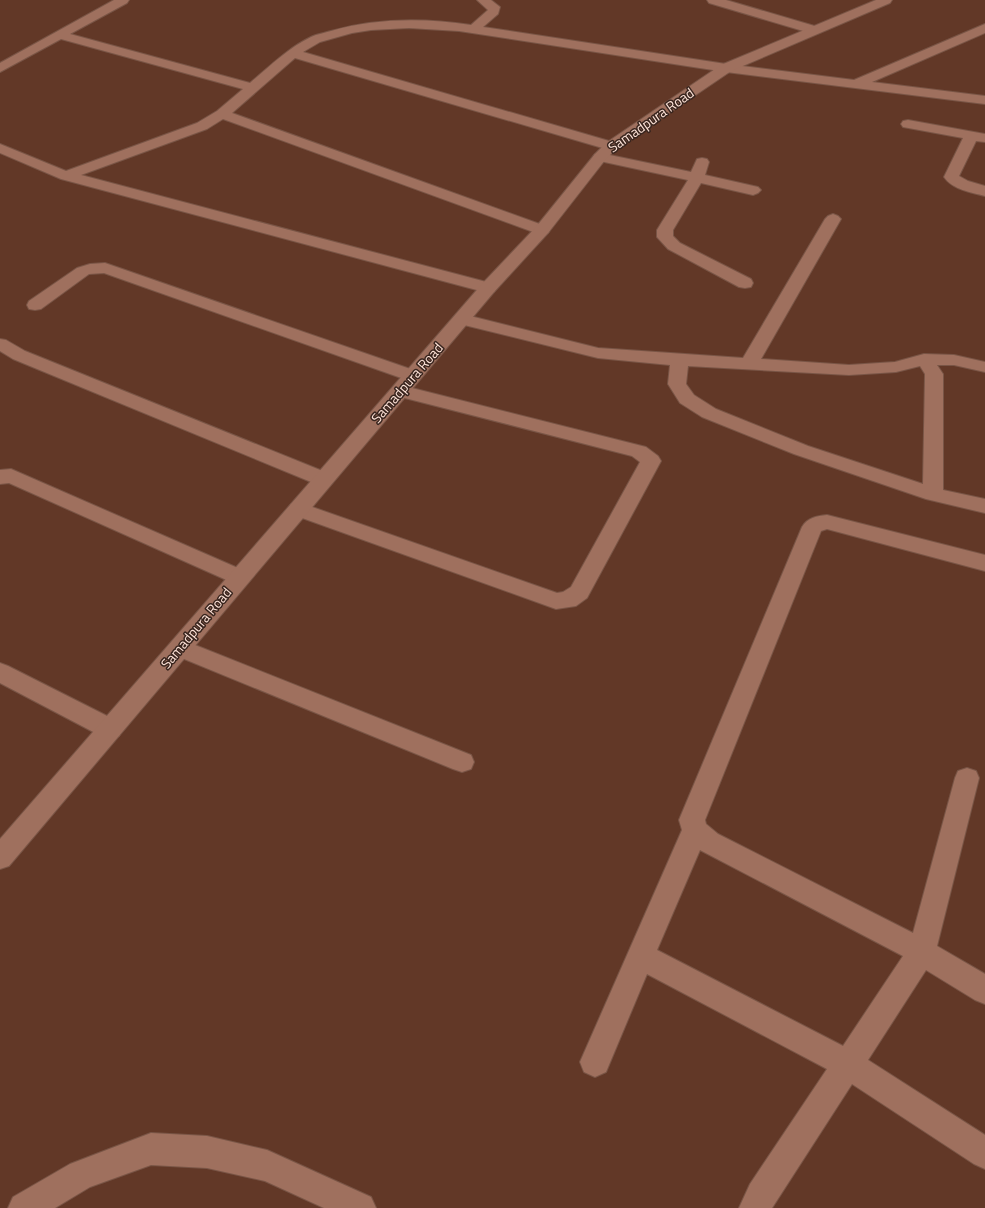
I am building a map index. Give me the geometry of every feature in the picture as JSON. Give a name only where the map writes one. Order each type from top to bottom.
[{"type":"street","points":[[0,68],[123,0]]},
{"type":"street","points":[[474,29],[494,11],[494,8],[484,0]]},
{"type":"street","points":[[713,0],[814,30]]},
{"type":"street","name":"Samadpura Road","points":[[0,858],[488,288],[542,230],[606,151],[726,68],[886,0]]},
{"type":"street","points":[[66,176],[174,138],[202,126],[222,114],[293,53],[316,39],[351,29],[371,26],[409,24],[474,29],[726,68],[985,100]]},
{"type":"street","points":[[855,84],[985,28]]},
{"type":"street","points":[[59,35],[253,88]]},
{"type":"street","points":[[293,53],[696,178],[753,190]]},
{"type":"street","points":[[222,114],[542,230]]},
{"type":"street","points":[[908,124],[978,136],[951,177],[965,186],[985,191]]},
{"type":"street","points":[[0,148],[66,176],[488,288]]},
{"type":"street","points":[[702,162],[696,178],[665,230],[664,237],[674,246],[745,283]]},
{"type":"street","points":[[749,364],[805,265],[834,219]]},
{"type":"street","points":[[35,305],[83,271],[105,268],[413,376]]},
{"type":"street","points":[[462,320],[598,353],[680,360],[850,370],[896,367],[924,359],[954,360],[985,367]]},
{"type":"street","points":[[0,344],[19,355],[323,480]]},
{"type":"street","points":[[924,359],[934,374],[933,494]]},
{"type":"street","points":[[680,360],[677,384],[687,399],[709,413],[801,450],[933,494],[985,506]]},
{"type":"street","points":[[298,510],[556,601],[568,600],[579,592],[651,461],[639,451],[400,391]]},
{"type":"street","points":[[0,477],[11,476],[239,577]]},
{"type":"street","points":[[985,563],[827,522],[820,523],[812,527],[692,820],[695,830],[709,842],[922,952],[985,990]]},
{"type":"street","points":[[180,648],[462,762]]},
{"type":"street","points":[[0,672],[110,729]]},
{"type":"street","points":[[755,1208],[761,1195],[922,952],[967,778]]},
{"type":"street","points":[[595,1062],[695,830]]},
{"type":"street","points":[[641,956],[848,1064],[985,1153]]},
{"type":"street","points":[[24,1208],[81,1175],[151,1149],[207,1152],[266,1166],[360,1208]]}]
